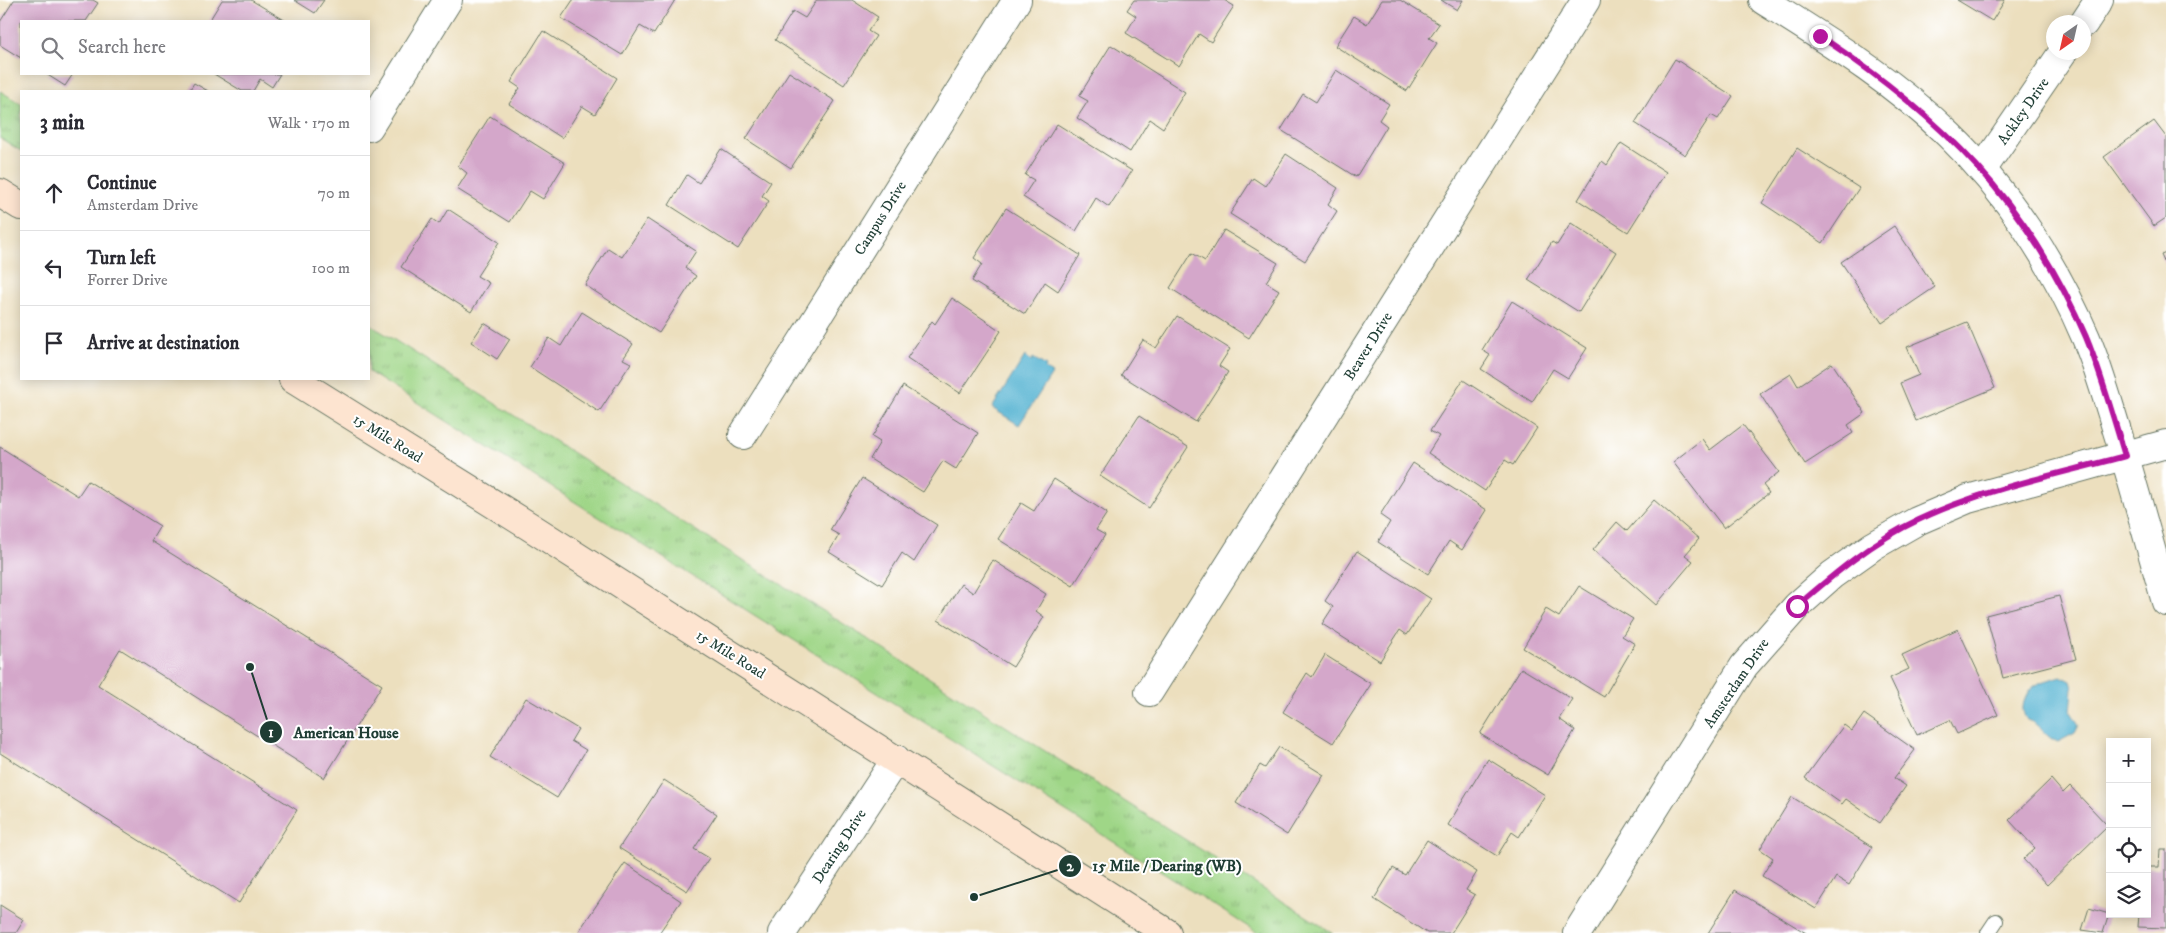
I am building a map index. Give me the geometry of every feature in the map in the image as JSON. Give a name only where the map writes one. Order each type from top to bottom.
[{"type":"main road","points":[[0,193],[20,205]]},
{"type":"main road","name":"15 Mile Road","points":[[295,380],[896,759],[1167,933]]},
{"type":"street","points":[[370,125],[448,0]]},
{"type":"street","name":"Campus Drive","points":[[743,435],[1017,0]]},
{"type":"street","name":"Beaver Drive","points":[[1149,692],[1586,0]]},
{"type":"street","points":[[1763,0],[1874,71],[1950,135],[1982,170],[2038,245],[2063,288],[2089,347],[2125,456],[2166,602]]},
{"type":"street","points":[[2090,15],[2100,0]]},
{"type":"street","name":"Ackley Drive","points":[[1982,170],[2058,60]]},
{"type":"street","name":"Amsterdam Drive","points":[[1577,933],[1744,666],[1797,606],[1853,561],[1917,521],[1968,499],[2166,444]]},
{"type":"street","name":"Dearing Drive","points":[[782,933],[896,759]]},
{"type":"green space","points":[[0,91],[20,103],[20,150],[0,138]]},
{"type":"green space","points":[[370,325],[1333,933],[1258,933],[370,373]]},
{"type":"water","points":[[1025,356],[1032,361],[1033,358],[1046,366],[1045,369],[1052,374],[1019,425],[992,408]]},
{"type":"water","points":[[2061,676],[2071,681],[2073,688],[2071,712],[2079,725],[2075,733],[2058,742],[2049,737],[2036,724],[2027,720],[2023,707],[2030,690],[2038,684]]},
{"type":"building","points":[[14,0],[93,0],[98,3],[87,20],[20,20],[20,57],[0,45],[0,22]]},
{"type":"building","points":[[222,0],[251,0],[284,20],[210,20]]},
{"type":"building","points":[[294,0],[324,0],[315,13]]},
{"type":"building","points":[[573,0],[675,0],[654,34],[640,26],[622,55],[561,18]]},
{"type":"building","points":[[817,0],[852,0],[878,17],[868,31],[876,36],[844,85],[775,40],[793,11],[805,18]]},
{"type":"building","points":[[1134,0],[1224,0],[1234,6],[1211,42],[1199,34],[1179,66],[1126,33],[1136,16],[1127,10]]},
{"type":"building","points":[[1382,0],[1400,0],[1439,24],[1429,38],[1437,43],[1407,91],[1335,46],[1354,16],[1367,24]]},
{"type":"building","points":[[1441,0],[1463,0],[1457,10]]},
{"type":"building","points":[[1957,0],[2005,0],[1992,21]]},
{"type":"building","points":[[543,31],[617,78],[595,114],[582,106],[562,138],[509,104],[520,88],[511,82]]},
{"type":"building","points":[[1111,45],[1185,92],[1163,128],[1150,119],[1130,152],[1077,118],[1088,101],[1079,96]]},
{"type":"building","points":[[1675,59],[1733,96],[1718,119],[1711,115],[1685,155],[1635,123]]},
{"type":"building","points":[[1336,70],[1389,104],[1379,120],[1387,126],[1356,177],[1281,130],[1303,94],[1316,102]]},
{"type":"building","points":[[789,72],[835,101],[791,168],[746,139]]},
{"type":"building","points":[[48,75],[72,75],[65,86]]},
{"type":"building","points":[[216,75],[279,75],[272,87],[260,79],[254,90],[240,90]]},
{"type":"building","points":[[194,83],[206,90],[190,90]]},
{"type":"building","points":[[490,116],[565,163],[543,199],[530,191],[510,222],[457,189],[467,173],[458,166]]},
{"type":"building","points":[[2154,121],[2166,137],[2166,218],[2154,226],[2104,157]]},
{"type":"building","points":[[1057,124],[1132,171],[1109,207],[1096,198],[1076,231],[1023,197],[1034,180],[1025,175]]},
{"type":"building","points":[[1621,143],[1666,172],[1628,232],[1578,200],[1602,161],[1607,165]]},
{"type":"building","points":[[1797,148],[1859,188],[1823,243],[1762,203]]},
{"type":"building","points":[[721,149],[771,182],[762,196],[769,201],[738,249],[669,205],[687,175],[699,183]]},
{"type":"building","points":[[1286,154],[1338,188],[1328,204],[1337,211],[1305,261],[1230,214],[1253,178],[1265,186]]},
{"type":"building","points":[[1006,208],[1080,255],[1058,291],[1045,282],[1025,314],[972,281],[982,264],[974,258]]},
{"type":"building","points":[[448,209],[499,242],[477,276],[489,283],[471,312],[401,267],[432,219],[439,224]]},
{"type":"building","points":[[647,219],[696,251],[685,268],[696,276],[659,333],[585,285],[608,248],[622,257]]},
{"type":"building","points":[[1571,223],[1616,252],[1579,312],[1528,280],[1552,242],[1557,245]]},
{"type":"building","points":[[1894,226],[1935,287],[1882,323],[1841,262]]},
{"type":"building","points":[[1224,230],[1278,263],[1266,282],[1279,290],[1249,338],[1170,288],[1192,253],[1205,261]]},
{"type":"building","points":[[2166,253],[2166,266],[2161,255]]},
{"type":"building","points":[[952,298],[1001,331],[960,393],[907,358],[932,321],[935,324]]},
{"type":"building","points":[[1512,301],[1587,348],[1568,378],[1553,369],[1532,402],[1481,369],[1490,355],[1482,350]]},
{"type":"building","points":[[582,312],[633,344],[623,359],[631,363],[599,412],[530,367],[549,338],[561,346]]},
{"type":"building","points":[[1177,316],[1230,349],[1219,366],[1228,372],[1196,422],[1121,375],[1143,340],[1156,348]]},
{"type":"building","points":[[1967,322],[1995,388],[1916,421],[1900,383],[1919,375],[1907,347]]},
{"type":"building","points":[[484,323],[510,339],[497,359],[471,342]]},
{"type":"building","points":[[1832,363],[1865,413],[1848,425],[1853,433],[1805,464],[1760,394],[1791,374],[1798,386]]},
{"type":"building","points":[[1463,380],[1537,428],[1513,465],[1505,460],[1485,491],[1428,453],[1439,436],[1430,431]]},
{"type":"building","points":[[903,386],[978,433],[956,469],[943,461],[923,492],[870,459],[880,442],[872,437]]},
{"type":"building","points":[[1139,416],[1188,447],[1149,508],[1100,476]]},
{"type":"building","points":[[1743,425],[1779,472],[1763,485],[1769,493],[1724,528],[1673,462],[1702,439],[1710,450]]},
{"type":"building","points":[[0,447],[78,496],[88,481],[160,526],[151,541],[382,685],[324,778],[120,649],[98,685],[297,810],[239,903],[0,753]]},
{"type":"building","points":[[1413,463],[1487,510],[1462,550],[1449,541],[1428,574],[1378,542],[1390,522],[1380,515]]},
{"type":"building","points":[[862,478],[937,525],[914,562],[902,553],[882,585],[829,552],[839,535],[830,530]]},
{"type":"building","points":[[1054,479],[1107,513],[1096,530],[1105,535],[1073,586],[998,539],[1021,503],[1034,511]]},
{"type":"building","points":[[1654,500],[1699,539],[1685,555],[1693,561],[1656,605],[1593,550],[1617,522],[1627,531]]},
{"type":"building","points":[[1357,551],[1431,599],[1407,635],[1400,630],[1380,661],[1322,624],[1333,607],[1325,601]]},
{"type":"building","points":[[993,560],[1046,594],[1036,611],[1044,617],[1013,667],[938,620],[961,584],[973,593]]},
{"type":"building","points":[[1579,586],[1633,619],[1622,636],[1635,644],[1604,697],[1523,648],[1546,609],[1559,617]]},
{"type":"building","points":[[2059,596],[2076,659],[2003,678],[1986,615]]},
{"type":"building","points":[[1958,629],[1998,715],[1957,734],[1950,720],[1917,735],[1890,678],[1909,669],[1902,655]]},
{"type":"building","points":[[1325,655],[1371,684],[1333,743],[1283,712],[1307,673],[1312,677]]},
{"type":"building","points":[[1521,668],[1572,699],[1559,719],[1575,730],[1548,775],[1480,734]]},
{"type":"building","points":[[526,698],[578,729],[571,741],[586,750],[557,798],[490,757]]},
{"type":"building","points":[[1864,714],[1915,750],[1894,778],[1906,786],[1880,823],[1846,799],[1842,804],[1805,778],[1844,725],[1852,731]]},
{"type":"building","points":[[1279,747],[1324,775],[1287,835],[1236,803],[1260,765],[1265,768]]},
{"type":"building","points":[[1488,759],[1545,795],[1519,837],[1512,832],[1497,856],[1448,825]]},
{"type":"building","points":[[2051,779],[2063,793],[2070,786],[2106,824],[2106,828],[2047,885],[2023,859],[2035,848],[2009,820]]},
{"type":"building","points":[[664,780],[717,814],[694,849],[709,858],[687,891],[619,848]]},
{"type":"building","points":[[1792,797],[1872,847],[1849,885],[1836,877],[1816,909],[1762,876],[1773,858],[1760,849]]},
{"type":"building","points":[[1427,840],[1477,872],[1466,890],[1475,895],[1451,933],[1427,933],[1374,899],[1393,868],[1405,875]]},
{"type":"building","points":[[2160,849],[2166,849],[2166,928],[2138,927],[2139,918],[2151,918],[2151,867],[2159,867]]},
{"type":"building","points":[[625,863],[681,901],[659,933],[582,933],[579,931]]},
{"type":"building","points":[[1735,890],[1806,933],[1708,933]]},
{"type":"building","points":[[0,905],[24,920],[16,933],[0,933]]},
{"type":"building","points":[[2089,908],[2106,913],[2106,918],[2108,918],[2103,933],[2082,930]]},
{"type":"place","name":"American House","points":[[250,667]]},
{"type":"place","name":"15 Mile / Dearing (WB)","points":[[974,897]]},
{"type":"route","points":[[1797,606],[1832,575],[1873,546],[1917,521],[1968,499],[2125,456],[2102,380],[2086,338],[2063,288],[2038,245],[2006,200],[1950,135],[1915,104],[1874,71],[1820,36]]}]
